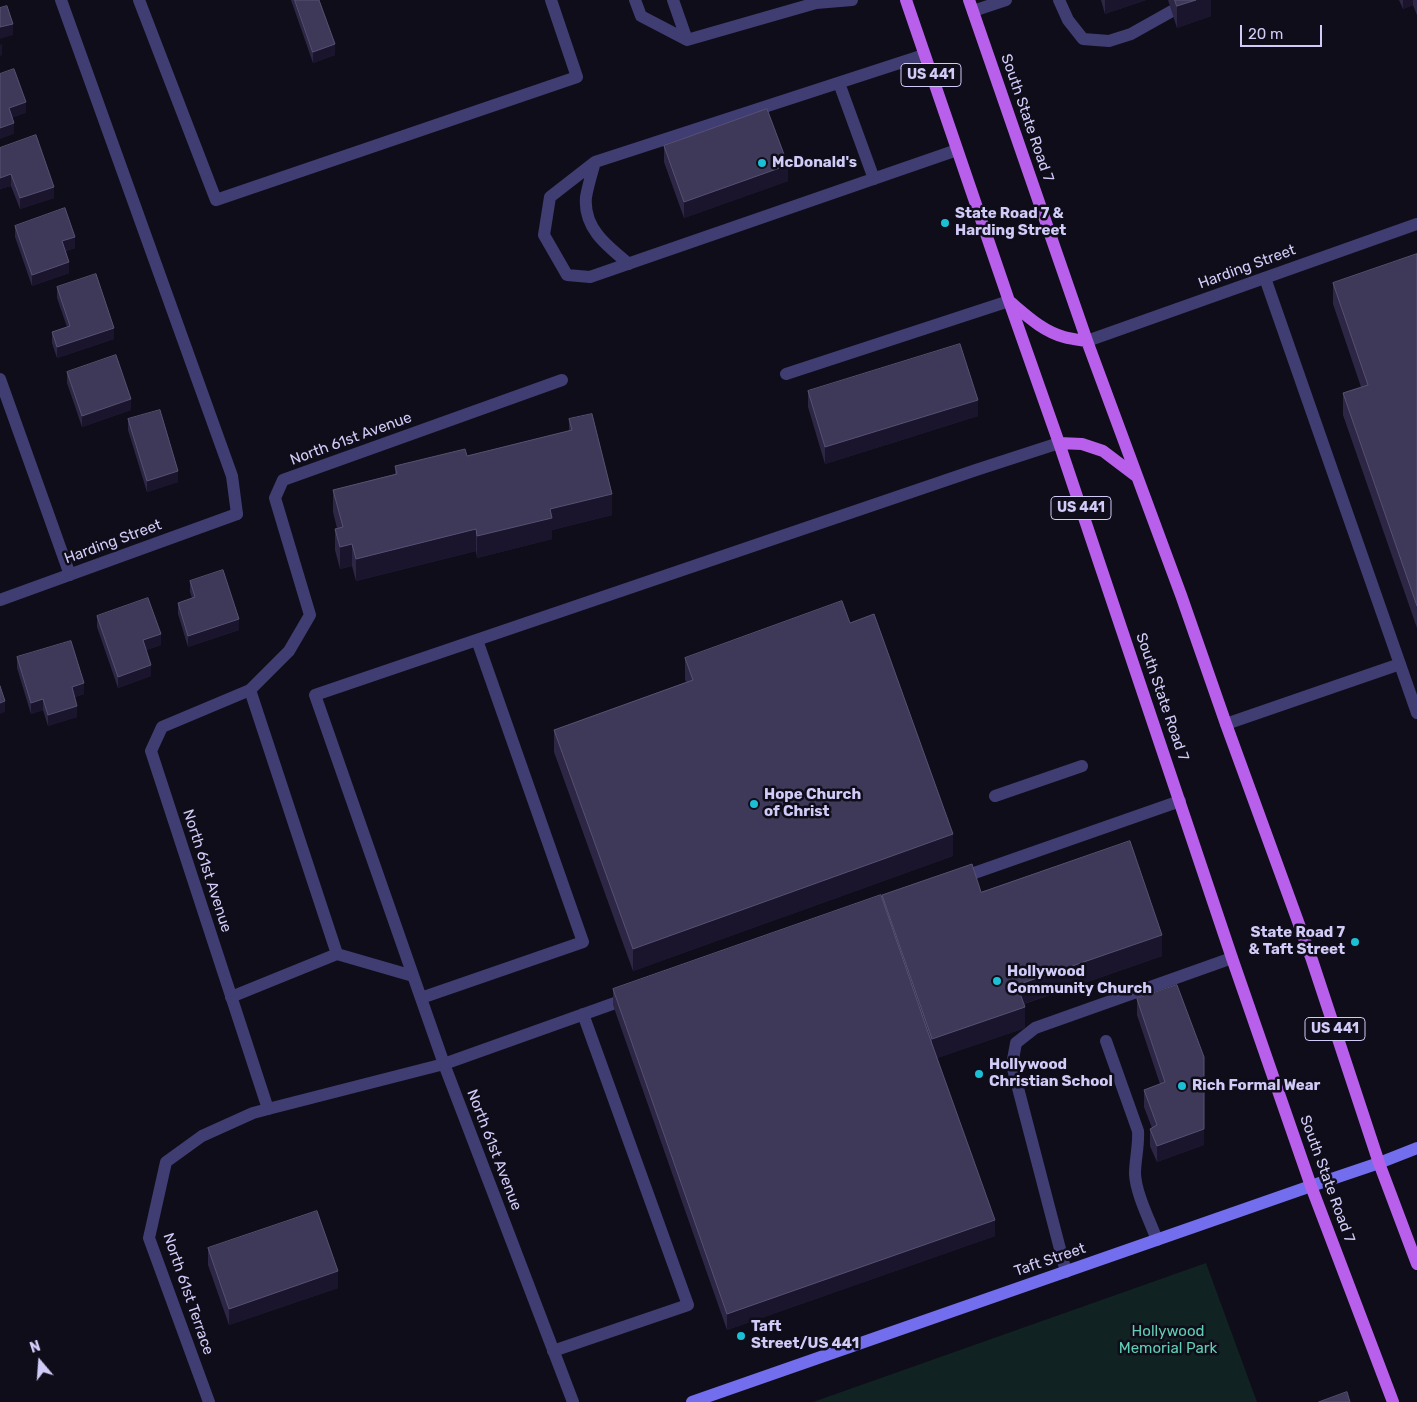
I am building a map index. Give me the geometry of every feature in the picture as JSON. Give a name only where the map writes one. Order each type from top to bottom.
[{"type":"main road","name":"South State Road 7","points":[[906,0],[1059,443],[1232,958],[1311,1186],[1393,1402]]},
{"type":"main road","name":"South State Road 7","points":[[971,6],[1087,341],[1312,960],[1379,1163],[1417,1264]]},
{"type":"main road","points":[[1009,301],[1048,331],[1065,337],[1087,341]]},
{"type":"main road","points":[[1059,443],[1082,444],[1103,451],[1136,476]]},
{"type":"street","name":"Harding Street","points":[[0,600],[237,514],[232,476],[61,0]]},
{"type":"street","points":[[139,0],[216,200],[578,77],[551,0]]},
{"type":"street","points":[[635,0],[641,16],[687,40],[815,2],[852,0]]},
{"type":"street","points":[[673,0],[687,40]]},
{"type":"street","points":[[971,6],[1006,0]]},
{"type":"street","points":[[1059,0],[1068,20],[1084,39],[1109,41],[1131,34],[1172,12]]},
{"type":"street","points":[[924,55],[595,162],[550,197],[544,235],[568,275],[590,277],[957,150]]},
{"type":"street","points":[[838,83],[874,179]]},
{"type":"street","points":[[595,162],[586,197],[587,213],[591,225],[604,243],[629,264]]},
{"type":"street","name":"Harding Street","points":[[1087,341],[1417,224]]},
{"type":"street","points":[[1265,278],[1417,713]]},
{"type":"street","points":[[786,374],[1009,301]]},
{"type":"street","points":[[0,379],[70,575]]},
{"type":"street","name":"North 61st Avenue","points":[[268,1109],[151,751],[162,727],[250,690],[289,651],[310,615],[275,498],[283,480],[562,380]]},
{"type":"street","points":[[421,998],[583,942],[477,640],[1059,443]]},
{"type":"street","name":"North 61st Avenue","points":[[477,640],[315,695],[444,1064],[573,1402]]},
{"type":"street","points":[[1226,724],[1400,664]]},
{"type":"street","points":[[250,690],[337,954]]},
{"type":"street","points":[[995,796],[1082,766]]},
{"type":"street","points":[[952,881],[1180,801]]},
{"type":"street","points":[[232,997],[337,954],[413,976]]},
{"type":"street","points":[[1066,1272],[1012,1065],[1016,1043],[1035,1028],[1232,958]]},
{"type":"street","points":[[268,1109],[444,1064],[639,994]]},
{"type":"street","points":[[553,1351],[688,1305],[584,1014]]},
{"type":"street","points":[[1106,1041],[1138,1131],[1139,1142],[1135,1173],[1137,1186],[1157,1240]]},
{"type":"street","name":"North 61st Terrace","points":[[209,1402],[149,1238],[166,1162],[202,1136],[253,1113],[268,1109]]},
{"type":"street","name":"Taft Street","points":[[692,1402],[1379,1163],[1417,1148]]},
{"type":"green space","name":"Hollywood Memorial Park","points":[[1206,1263],[1257,1402],[813,1402]]},
{"type":"building","points":[[295,0],[319,0],[335,44],[313,52]]},
{"type":"building","points":[[1175,0],[1196,0],[1177,6]]},
{"type":"building","points":[[7,6],[13,24],[0,27],[0,8]]},
{"type":"building","points":[[14,69],[26,102],[9,108],[14,123],[0,128],[0,74]]},
{"type":"building","points":[[767,109],[788,165],[684,202],[664,146]]},
{"type":"building","points":[[36,135],[54,187],[20,198],[11,174],[0,178],[0,148]]},
{"type":"building","points":[[65,208],[75,237],[62,241],[69,262],[32,275],[15,226]]},
{"type":"building","points":[[1417,254],[1417,606],[1343,393],[1368,385],[1333,283]]},
{"type":"building","points":[[96,274],[114,328],[57,347],[52,332],[70,326],[57,287]]},
{"type":"building","points":[[960,344],[978,400],[825,447],[808,391]]},
{"type":"building","points":[[116,355],[131,399],[82,416],[67,372]]},
{"type":"building","points":[[160,410],[178,471],[147,481],[128,419]]},
{"type":"building","points":[[592,414],[612,494],[550,509],[552,518],[477,536],[476,529],[356,559],[352,544],[340,547],[335,529],[343,527],[333,490],[397,474],[395,466],[465,449],[467,456],[572,430],[569,419]]},
{"type":"building","points":[[223,570],[239,619],[188,636],[178,603],[195,597],[190,581]]},
{"type":"building","points":[[148,598],[161,634],[143,640],[151,665],[118,677],[97,616]]},
{"type":"building","name":"Hope Church of Christ","points":[[842,601],[850,623],[874,614],[953,834],[633,949],[554,730],[693,680],[685,658]]},
{"type":"building","points":[[71,641],[84,683],[72,687],[77,706],[48,715],[43,699],[31,703],[17,657]]},
{"type":"building","points":[[0,686],[5,701],[0,703]]},
{"type":"building","name":"Hollywood Community Church","points":[[1130,841],[1162,935],[1017,985],[1025,1007],[932,1039],[882,895],[972,864],[981,892]]},
{"type":"building","name":"Hollywood Christian School","points":[[881,895],[995,1220],[727,1314],[613,989]]},
{"type":"building","name":"Rich Formal Wear","points":[[1177,985],[1204,1057],[1204,1129],[1157,1146],[1150,1129],[1157,1125],[1144,1090],[1165,1082],[1137,999]]},
{"type":"building","points":[[317,1211],[338,1271],[229,1309],[208,1248]]},
{"type":"building","points":[[1347,1392],[1350,1402],[1319,1402]]},
{"type":"place","name":"McDonald's","points":[[762,163]]},
{"type":"place","name":"State Road 7 & Harding Street","points":[[945,223]]},
{"type":"place","name":"Hope Church of Christ","points":[[754,804]]},
{"type":"place","name":"State Road 7 & Taft Street","points":[[1355,942]]},
{"type":"place","name":"Hollywood Community Church","points":[[997,981]]},
{"type":"place","name":"Hollywood Christian School","points":[[979,1074]]},
{"type":"place","name":"Rich Formal Wear","points":[[1182,1086]]},
{"type":"place","name":"Taft Street/US 441","points":[[741,1336]]}]
